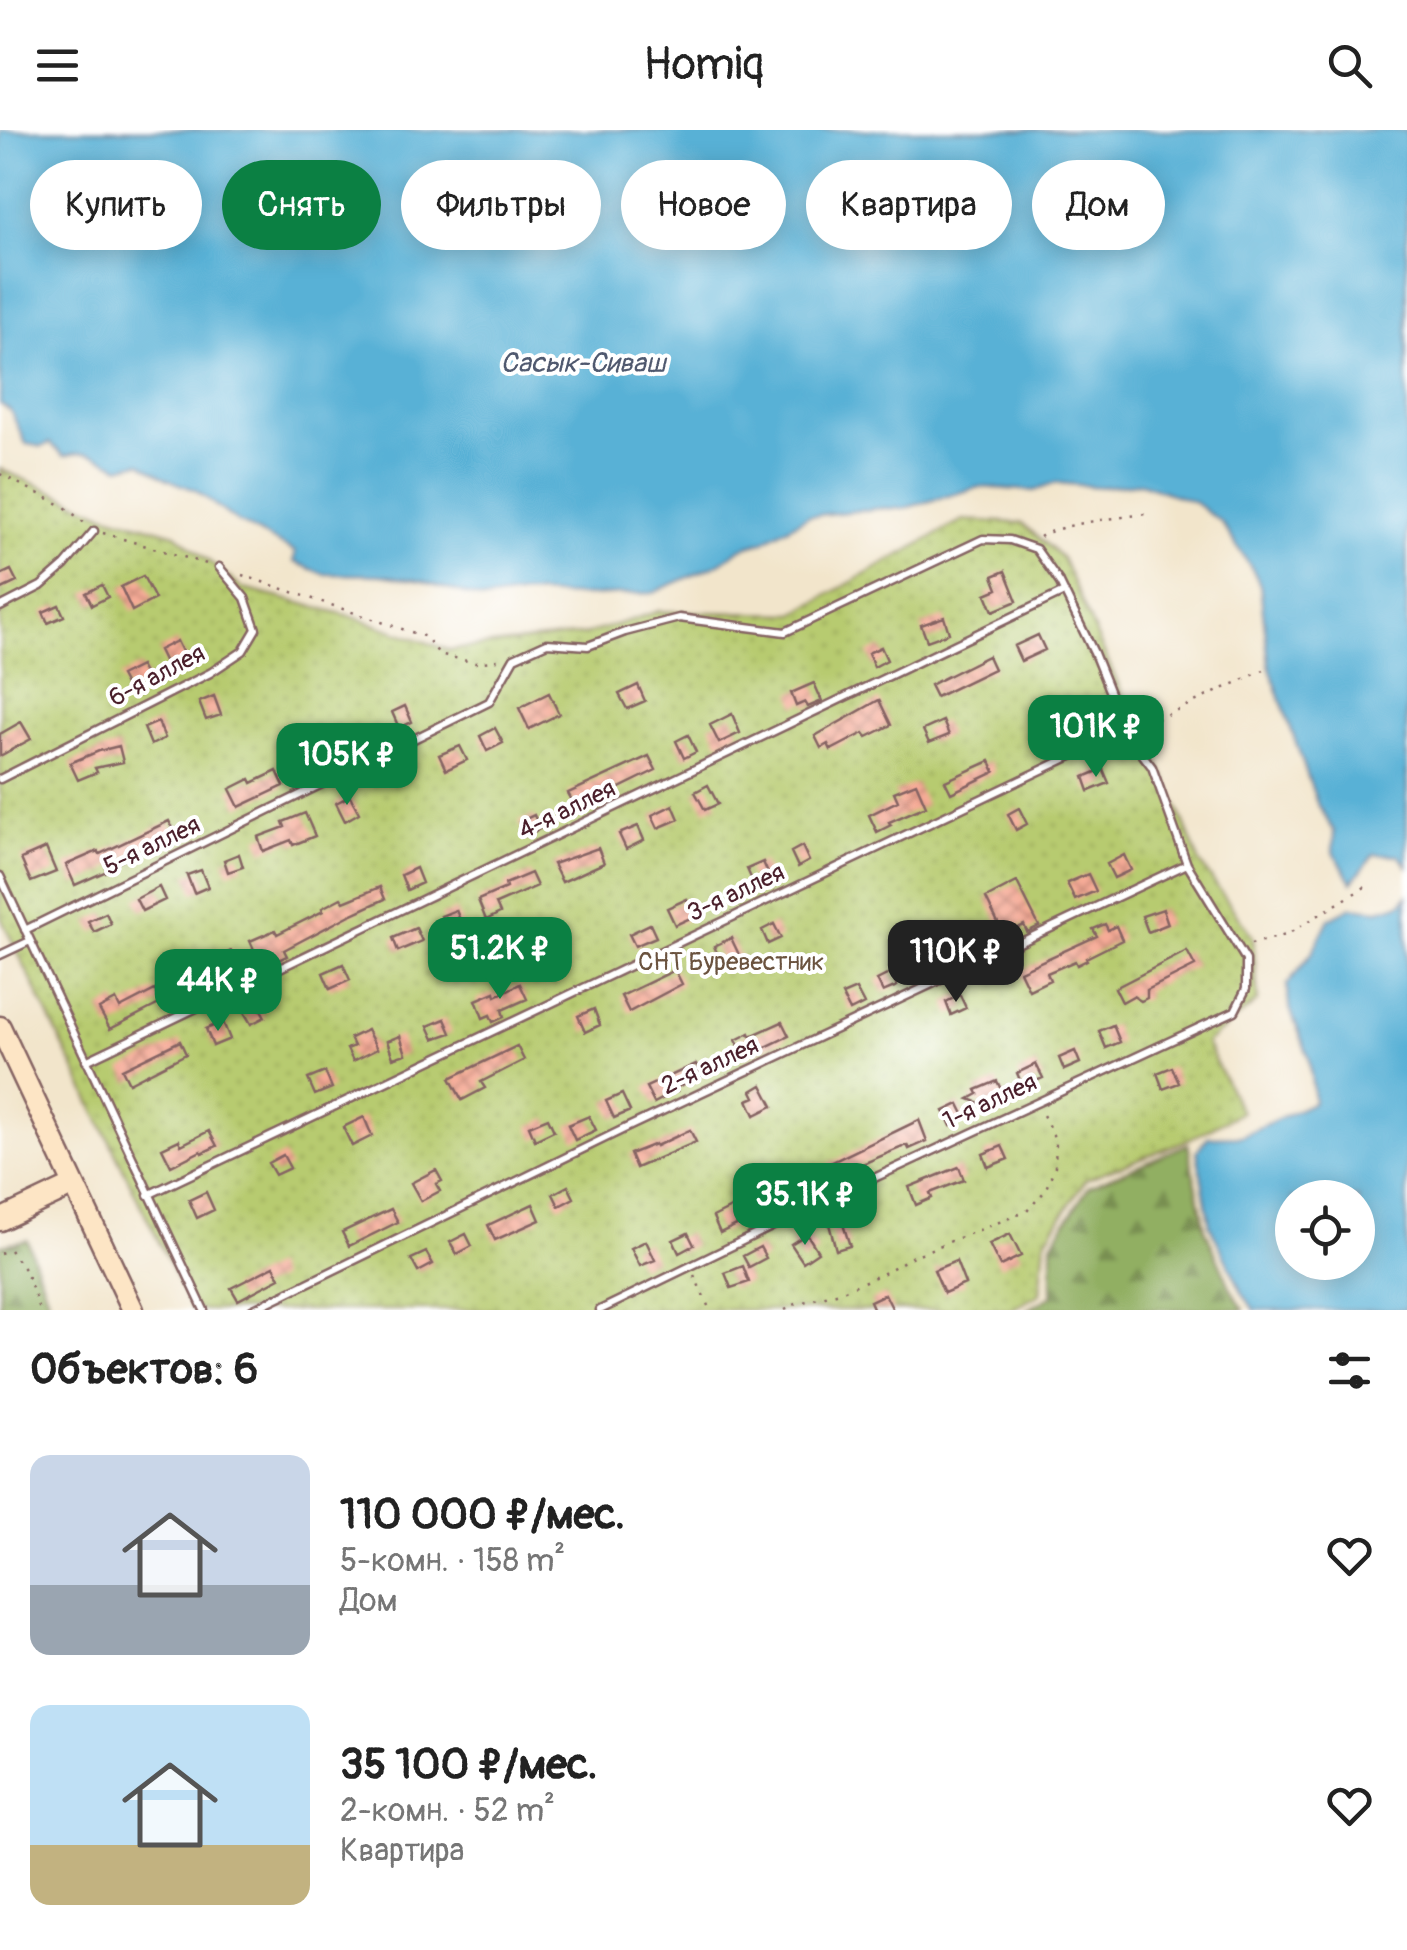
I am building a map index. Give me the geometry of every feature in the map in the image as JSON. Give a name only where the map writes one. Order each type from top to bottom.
[{"type":"main road","points":[[0,1027],[133,1310]]},
{"type":"main road","points":[[0,1220],[74,1186]]},
{"type":"lane","points":[[0,607],[42,586],[94,531]]},
{"type":"lane","points":[[515,658],[547,642],[588,646],[679,618],[785,632],[983,539],[1010,540],[1036,548],[1064,592],[1094,652],[1126,733],[1152,767],[1187,864],[1238,947]]},
{"type":"lane","name":"6-я аллея","points":[[0,779],[210,673],[242,651],[256,629],[245,598],[219,567]]},
{"type":"lane","name":"4-я аллея","points":[[86,1061],[1064,592]]},
{"type":"lane","name":"5-я аллея","points":[[25,930],[489,702],[515,658]]},
{"type":"lane","name":"3-я аллея","points":[[148,1195],[1049,766],[1126,733]]},
{"type":"lane","name":"2-я аллея","points":[[252,1310],[626,1128],[1187,864]]},
{"type":"lane","points":[[0,876],[204,1310]]},
{"type":"lane","points":[[0,956],[30,941]]},
{"type":"lane","name":"1-я аллея","points":[[600,1310],[1235,1011],[1246,989],[1246,960],[1238,947]]},
{"type":"path","points":[[0,474],[65,507],[94,531],[219,567],[426,636],[439,654],[475,662],[515,658]]},
{"type":"path","points":[[1028,546],[1045,532],[1145,514]]},
{"type":"path","points":[[1126,733],[1264,670]]},
{"type":"path","points":[[1238,947],[1286,935],[1365,887]]},
{"type":"path","points":[[785,1310],[840,1292],[912,1257],[1027,1210],[1045,1192],[1055,1166],[1056,1140],[1037,1103]]},
{"type":"path","points":[[0,1253],[10,1250],[26,1272],[40,1310]]},
{"type":"path","points":[[690,1266],[710,1310]]},
{"type":"green space","name":"СНТ Буревестник","points":[[0,469],[104,514],[176,534],[241,588],[347,615],[449,650],[587,634],[659,611],[794,614],[963,520],[1022,523],[1062,558],[1122,693],[1164,773],[1200,863],[1253,937],[1258,1001],[1206,1043],[1241,1112],[1190,1139],[1086,1179],[1045,1242],[1040,1294],[1011,1310],[192,1310],[0,916]]},
{"type":"green space","points":[[1188,1144],[1205,1229],[1244,1310],[1026,1310],[1052,1296],[1052,1243],[1089,1186]]},
{"type":"green space","points":[[27,1240],[52,1310],[0,1310],[0,1245]]},
{"type":"water","name":"Сасык-Сиваш","points":[[0,130],[1407,130],[1407,866],[1399,855],[1374,854],[1352,882],[1333,851],[1334,831],[1318,806],[1274,680],[1260,585],[1254,572],[1221,522],[1194,502],[1140,483],[1101,487],[1056,483],[1034,491],[980,487],[902,509],[808,516],[762,542],[742,548],[717,565],[652,593],[525,594],[484,600],[422,581],[381,575],[324,574],[294,562],[295,552],[236,521],[195,490],[140,462],[120,467],[93,455],[64,456],[50,443],[42,447],[26,444],[10,410],[0,404]]},
{"type":"water","points":[[1407,895],[1407,1310],[1254,1310],[1210,1226],[1197,1151],[1208,1137],[1241,1136],[1314,1102],[1309,1058],[1289,1006],[1287,985],[1312,953],[1329,919],[1352,907],[1379,910],[1402,903]]},
{"type":"building","points":[[11,570],[17,582],[0,590],[0,575]]},
{"type":"building","points":[[1005,571],[1017,601],[993,611],[986,594],[998,589],[993,576]]},
{"type":"building","points":[[143,576],[155,599],[132,611],[121,587]]},
{"type":"building","points":[[102,585],[108,597],[92,605],[86,593]]},
{"type":"building","points":[[59,605],[64,616],[48,623],[43,612]]},
{"type":"building","points":[[944,617],[949,633],[927,641],[921,625]]},
{"type":"building","points":[[1038,635],[1045,650],[1021,661],[1014,646]]},
{"type":"building","points":[[177,641],[189,666],[171,675],[159,650]]},
{"type":"building","points":[[881,647],[887,660],[874,667],[868,653]]},
{"type":"building","points":[[988,656],[994,669],[936,697],[930,685]]},
{"type":"building","points":[[140,666],[149,683],[129,693],[120,676]]},
{"type":"building","points":[[814,683],[822,701],[808,707],[805,702],[796,706],[791,693]]},
{"type":"building","points":[[638,685],[645,701],[627,709],[619,694]]},
{"type":"building","points":[[549,693],[559,714],[529,729],[519,708]]},
{"type":"building","points":[[214,696],[221,715],[206,720],[199,702]]},
{"type":"building","points":[[879,700],[891,725],[831,750],[828,744],[821,748],[815,736]]},
{"type":"building","points":[[405,706],[412,722],[399,728],[392,712]]},
{"type":"building","points":[[732,714],[740,733],[719,743],[710,725]]},
{"type":"building","points":[[1077,718],[1084,730],[1066,741],[1059,729]]},
{"type":"building","points":[[943,721],[949,735],[929,743],[923,730]]},
{"type":"building","points":[[21,722],[31,739],[0,756],[0,734]]},
{"type":"building","points":[[158,722],[165,738],[151,745],[144,728]]},
{"type":"building","points":[[495,728],[503,743],[487,751],[480,736]]},
{"type":"building","points":[[327,735],[338,762],[321,769],[313,751],[319,749],[315,740]]},
{"type":"building","points":[[688,735],[696,752],[684,758],[676,741]]},
{"type":"building","points":[[119,746],[123,762],[95,768],[97,772],[78,780],[70,763]]},
{"type":"building","points":[[460,746],[467,760],[446,770],[439,755]]},
{"type":"building","points":[[649,756],[656,770],[575,806],[568,793]]},
{"type":"building","points":[[990,761],[995,772],[951,793],[945,781]]},
{"type":"building","points":[[1103,769],[1109,783],[1089,791],[1084,777]]},
{"type":"building","points":[[277,771],[284,786],[239,807],[230,789]]},
{"type":"building","points":[[916,783],[926,806],[889,822],[891,825],[877,832],[869,815],[898,801],[894,792]]},
{"type":"building","points":[[708,785],[718,804],[705,810],[695,792]]},
{"type":"building","points":[[350,796],[359,813],[345,821],[336,803]]},
{"type":"building","points":[[673,805],[679,819],[658,828],[652,815]]},
{"type":"building","points":[[1019,808],[1027,824],[1016,830],[1008,814]]},
{"type":"building","points":[[305,813],[315,836],[263,851],[258,837],[285,827],[283,822]]},
{"type":"building","points":[[534,815],[540,829],[525,836],[519,822]]},
{"type":"building","points":[[169,821],[176,835],[75,885],[66,865],[98,851],[100,854]]},
{"type":"building","points":[[638,826],[644,840],[626,849],[619,834]]},
{"type":"building","points":[[802,846],[809,861],[798,867],[791,852]]},
{"type":"building","points":[[46,848],[56,872],[31,882],[21,859]]},
{"type":"building","points":[[598,848],[604,863],[562,882],[553,864]]},
{"type":"building","points":[[239,854],[243,867],[228,872],[224,860]]},
{"type":"building","points":[[1124,855],[1131,870],[1114,878],[1107,864]]},
{"type":"building","points":[[763,862],[771,880],[755,887],[747,869]]},
{"type":"building","points":[[416,868],[422,883],[407,890],[401,875]]},
{"type":"building","points":[[201,870],[208,887],[194,893],[187,875]]},
{"type":"building","points":[[531,873],[537,886],[496,904],[500,913],[486,920],[478,900]]},
{"type":"building","points":[[1088,874],[1096,891],[1075,900],[1067,883]]},
{"type":"building","points":[[1017,882],[1039,926],[1027,932],[1024,925],[1004,935],[986,898]]},
{"type":"building","points":[[159,887],[165,900],[142,911],[136,899]]},
{"type":"building","points":[[380,887],[385,899],[284,950],[287,956],[268,965],[263,954],[257,956],[250,941],[275,930],[277,934],[341,898],[344,902]]},
{"type":"building","points":[[687,899],[695,916],[675,925],[667,908]]},
{"type":"building","points":[[1163,909],[1168,924],[1148,932],[1142,916]]},
{"type":"building","points":[[456,910],[462,925],[447,932],[441,916]]},
{"type":"building","points":[[106,913],[111,924],[94,932],[88,921]]},
{"type":"building","points":[[650,924],[656,937],[635,946],[629,934]]},
{"type":"building","points":[[774,924],[781,938],[768,944],[762,930]]},
{"type":"building","points":[[1105,924],[1108,930],[1116,926],[1122,940],[1077,965],[1075,961],[1047,973],[1050,980],[1029,990],[1020,971],[1097,936],[1093,929]]},
{"type":"building","points":[[416,928],[422,941],[398,951],[393,938]]},
{"type":"building","points":[[974,930],[979,944],[962,951],[956,937]]},
{"type":"building","points":[[731,938],[742,961],[724,969],[714,946]]},
{"type":"building","points":[[231,951],[239,966],[227,972],[219,958]]},
{"type":"building","points":[[1187,951],[1195,966],[1147,990],[1147,998],[1141,1001],[1133,996],[1122,1002],[1115,988]]},
{"type":"building","points":[[935,952],[941,963],[924,971],[918,960]]},
{"type":"building","points":[[343,964],[350,980],[330,989],[323,973]]},
{"type":"building","points":[[191,970],[198,987],[181,994],[174,978]]},
{"type":"building","points":[[675,970],[682,984],[629,1012],[621,996]]},
{"type":"building","points":[[891,973],[897,986],[883,992],[877,980]]},
{"type":"building","points":[[520,984],[527,999],[502,1010],[504,1017],[493,1022],[490,1015],[483,1018],[476,1000],[495,992],[496,996]]},
{"type":"building","points":[[856,989],[864,1004],[850,1011],[842,995]]},
{"type":"building","points":[[155,990],[161,1003],[110,1029],[99,1009],[116,1000],[120,1008]]},
{"type":"building","points":[[960,995],[966,1008],[951,1015],[946,1002]]},
{"type":"building","points":[[258,1004],[265,1017],[251,1024],[244,1012]]},
{"type":"building","points":[[594,1009],[600,1025],[585,1032],[578,1016]]},
{"type":"building","points":[[445,1019],[451,1033],[434,1039],[428,1026]]},
{"type":"building","points":[[223,1022],[230,1039],[213,1046],[206,1029]]},
{"type":"building","points":[[782,1022],[789,1036],[745,1057],[736,1040]]},
{"type":"building","points":[[1113,1025],[1120,1042],[1106,1048],[1099,1031]]},
{"type":"building","points":[[367,1030],[377,1049],[353,1061],[347,1049],[354,1046],[350,1038]]},
{"type":"building","points":[[400,1036],[406,1054],[393,1058],[387,1041]]},
{"type":"building","points":[[180,1041],[186,1054],[129,1083],[122,1069]]},
{"type":"building","points":[[517,1046],[524,1060],[481,1082],[485,1088],[462,1100],[450,1078]]},
{"type":"building","points":[[1075,1051],[1080,1063],[1064,1070],[1059,1058]]},
{"type":"building","points":[[696,1064],[702,1076],[654,1103],[646,1087]]},
{"type":"building","points":[[1036,1064],[1043,1078],[1023,1087],[1017,1073]]},
{"type":"building","points":[[1172,1067],[1179,1083],[1163,1089],[1157,1073]]},
{"type":"building","points":[[325,1072],[332,1088],[315,1095],[308,1079]]},
{"type":"building","points":[[997,1081],[1006,1100],[990,1107],[969,1099],[978,1094],[976,1090]]},
{"type":"building","points":[[762,1085],[773,1106],[755,1115],[748,1100],[755,1097],[752,1091]]},
{"type":"building","points":[[622,1094],[630,1111],[614,1118],[606,1101]]},
{"type":"building","points":[[959,1104],[966,1118],[951,1126],[944,1111]]},
{"type":"building","points":[[589,1116],[596,1130],[575,1140],[568,1125]]},
{"type":"building","points":[[364,1117],[372,1136],[352,1146],[343,1127]]},
{"type":"building","points":[[548,1118],[554,1131],[535,1140],[529,1126]]},
{"type":"building","points":[[919,1120],[927,1141],[909,1149],[907,1145],[836,1179],[828,1164]]},
{"type":"building","points":[[690,1130],[696,1142],[636,1168],[630,1154]]},
{"type":"building","points":[[209,1131],[217,1146],[171,1166],[162,1148],[179,1140],[181,1145]]},
{"type":"building","points":[[1002,1146],[1008,1159],[988,1167],[983,1154]]},
{"type":"building","points":[[283,1155],[290,1168],[275,1175],[268,1163]]},
{"type":"building","points":[[959,1167],[964,1180],[930,1193],[932,1198],[916,1205],[909,1187]]},
{"type":"building","points":[[436,1170],[442,1181],[436,1184],[440,1191],[421,1201],[411,1183]]},
{"type":"building","points":[[803,1179],[809,1193],[720,1233],[713,1217]]},
{"type":"building","points":[[568,1186],[574,1198],[559,1206],[553,1194]]},
{"type":"building","points":[[206,1192],[214,1210],[197,1218],[189,1200]]},
{"type":"building","points":[[533,1204],[540,1220],[495,1240],[488,1225]]},
{"type":"building","points":[[391,1209],[398,1222],[349,1246],[342,1232]]},
{"type":"building","points":[[842,1221],[850,1246],[836,1250],[829,1224]]},
{"type":"building","points":[[688,1233],[694,1245],[679,1253],[673,1240]]},
{"type":"building","points":[[466,1234],[472,1246],[457,1254],[450,1242]]},
{"type":"building","points":[[807,1234],[818,1252],[803,1262],[791,1244]]},
{"type":"building","points":[[1010,1234],[1021,1256],[1000,1266],[989,1244]]},
{"type":"building","points":[[646,1241],[655,1260],[640,1266],[631,1248]]},
{"type":"building","points":[[760,1247],[766,1258],[749,1267],[743,1256]]},
{"type":"building","points":[[426,1252],[433,1264],[418,1272],[411,1259]]},
{"type":"building","points":[[956,1261],[965,1284],[944,1293],[934,1270]]},
{"type":"building","points":[[274,1266],[280,1278],[238,1300],[231,1288]]},
{"type":"building","points":[[743,1266],[749,1282],[731,1288],[725,1273]]},
{"type":"building","points":[[885,1294],[893,1310],[874,1310],[870,1301]]}]
